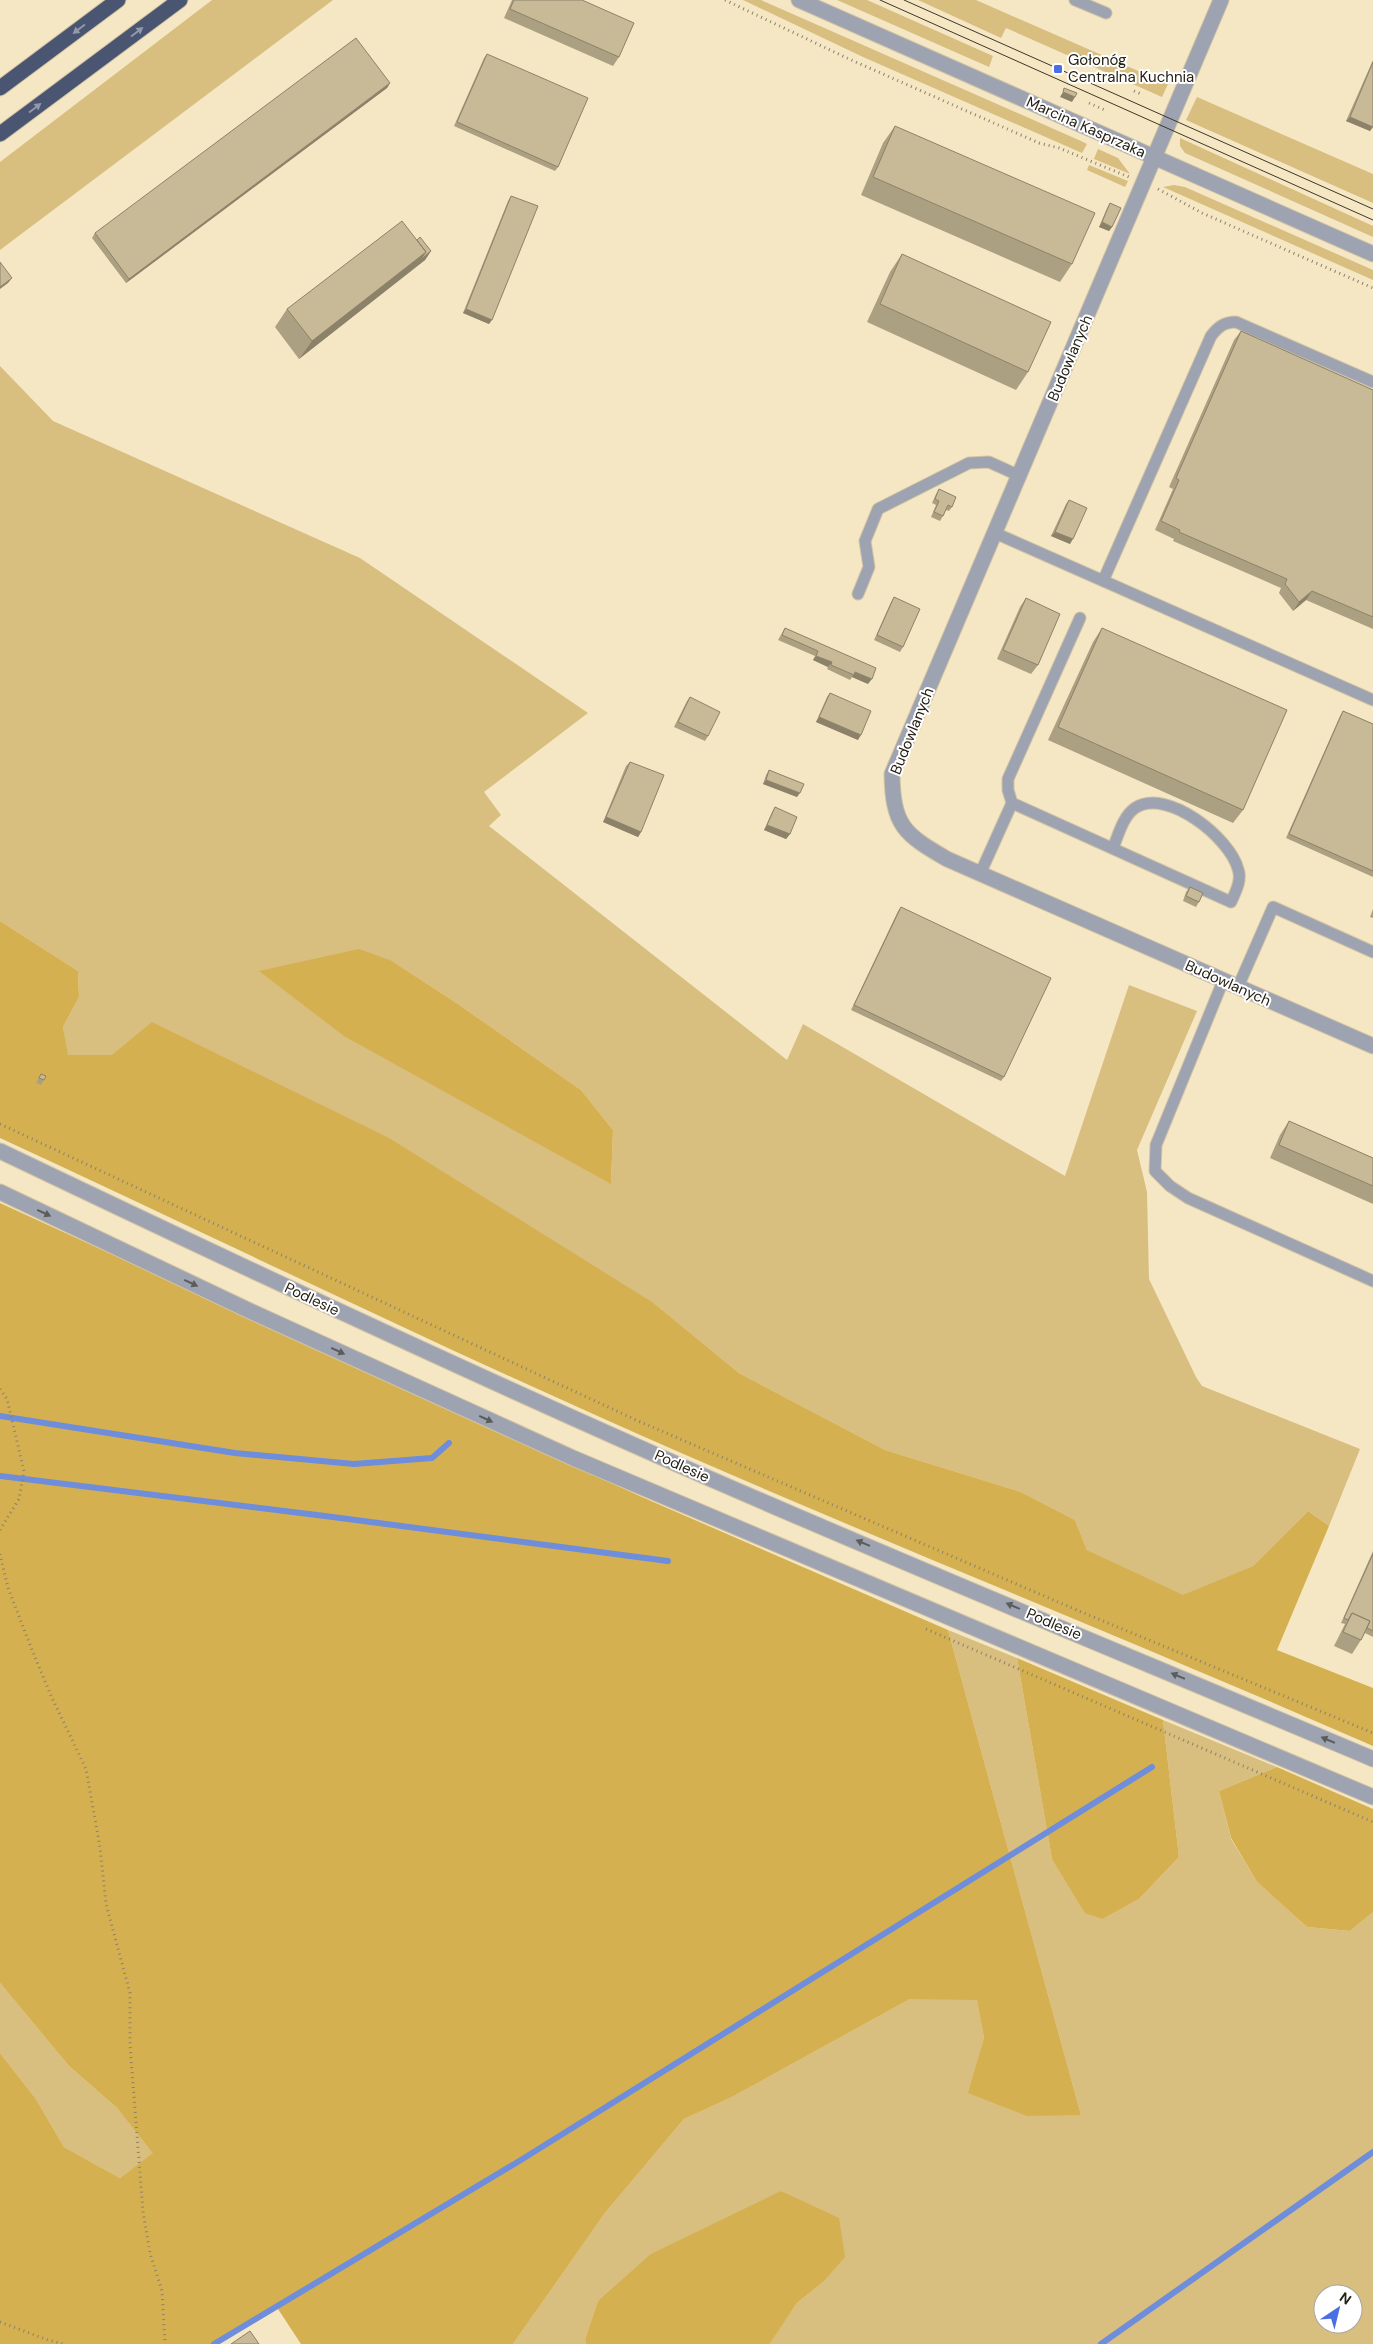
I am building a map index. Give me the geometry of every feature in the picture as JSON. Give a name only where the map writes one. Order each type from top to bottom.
[{"type":"highway","points":[[0,88],[118,0]]},
{"type":"highway","points":[[0,134],[180,0]]},
{"type":"street","name":"Marcina Kasprzaka","points":[[799,0],[1373,254]]},
{"type":"street","name":"Budowlanych","points":[[1221,0],[1156,157],[892,774],[892,800],[901,825],[916,842],[947,859],[1373,1046]]},
{"type":"street","name":"Podlesie","points":[[0,1151],[262,1276],[572,1418],[727,1486],[1373,1759]]},
{"type":"street","points":[[0,1192],[250,1311],[572,1458],[1373,1796]]},
{"type":"lane","points":[[1075,0],[1106,13]]},
{"type":"lane","points":[[1103,581],[1211,336],[1217,328],[1226,322],[1236,322],[1373,382]]},
{"type":"lane","points":[[858,594],[869,567],[865,541],[878,510],[969,463],[989,462],[1020,476]]},
{"type":"lane","points":[[995,533],[1373,700]]},
{"type":"lane","points":[[980,874],[1012,803],[1008,790],[1008,779],[1080,618]]},
{"type":"lane","points":[[1012,803],[1231,902],[1239,883],[1239,870],[1225,844],[1195,818],[1161,805],[1148,804],[1135,808],[1125,820],[1113,848]]},
{"type":"lane","points":[[1238,987],[1273,907],[1373,952]]},
{"type":"lane","points":[[1222,981],[1156,1145],[1155,1171],[1170,1186],[1188,1198],[1373,1281]]},
{"type":"path","points":[[725,0],[849,59],[1039,143],[1059,148],[1130,178]]},
{"type":"path","points":[[1134,91],[1141,94]]},
{"type":"path","points":[[1089,104],[1107,111]]},
{"type":"path","points":[[1159,190],[1202,213],[1373,288]]},
{"type":"path","points":[[0,1124],[636,1420],[1070,1607],[1373,1733]]},
{"type":"path","points":[[0,1389],[7,1399],[24,1471],[19,1499],[0,1530]]},
{"type":"path","points":[[0,1554],[8,1588],[28,1641],[52,1698],[86,1769],[100,1847],[106,1904],[130,1993],[130,2045],[143,2212],[150,2253],[162,2291],[165,2344]]},
{"type":"path","points":[[949,1639],[1373,1822]]},
{"type":"path","points":[[0,2322],[64,2344]]},
{"type":"shaded area","points":[[212,0],[333,0],[0,250],[0,162]]},
{"type":"shaded area","points":[[743,0],[761,0],[1087,144],[1082,153],[863,57]]},
{"type":"shaded area","points":[[837,0],[867,0],[993,56],[989,67]]},
{"type":"shaded area","points":[[918,0],[976,0],[1168,84],[1162,97],[1006,28],[1001,38]]},
{"type":"shaded area","points":[[1197,97],[1373,174],[1373,203],[1186,120]]},
{"type":"shaded area","points":[[1180,138],[1373,226],[1373,237],[1185,153],[1180,146]]},
{"type":"shaded area","points":[[1098,149],[1118,158],[1130,174],[1094,159]]},
{"type":"shaded area","points":[[1089,165],[1128,181],[1125,187],[1087,170]]},
{"type":"shaded area","points":[[1174,185],[1185,187],[1373,270],[1373,280],[1163,187]]},
{"type":"shaded area","points":[[0,366],[53,421],[360,558],[588,713],[484,792],[501,815],[489,826],[787,1060],[803,1024],[1065,1176],[1129,985],[1197,1011],[1137,1150],[1147,1192],[1149,1279],[1202,1386],[1360,1449],[1329,1526],[1308,1511],[1253,1566],[1183,1596],[1087,1550],[1075,1520],[1021,1492],[885,1450],[739,1373],[655,1304],[112,1055],[67,1055],[63,1027],[79,997],[78,971],[0,921]],"holes":[[[392,961],[458,1004],[581,1090],[613,1130],[611,1183],[557,1152]]]},
{"type":"shaded area","points":[[0,921],[78,971],[79,997],[63,1027],[68,1055],[112,1055],[152,1022],[389,1138],[655,1304],[739,1373],[885,1450],[1021,1492],[1075,1520],[1087,1550],[1183,1595],[1253,1566],[1308,1511],[1329,1526],[1277,1650],[1373,1688],[1373,1746],[794,1502],[602,1418],[0,1138]]},
{"type":"shaded area","points":[[359,949],[392,961],[458,1004],[581,1090],[613,1130],[611,1184],[344,1036],[259,971]]},
{"type":"shaded area","points":[[0,1203],[642,1497],[948,1630],[1081,2115],[1027,2116],[968,2093],[984,2038],[977,2000],[910,1999],[732,2097],[684,2119],[605,2213],[513,2344],[301,2344],[276,2306],[215,2344],[0,2344],[0,2053],[36,2099],[64,2147],[120,2178],[153,2153],[117,2108],[69,2066],[0,1983]]},
{"type":"shaded area","points":[[948,1630],[1017,1658],[1052,1859],[1103,1919],[1139,1899],[1179,1857],[1163,1720],[1277,1767],[1219,1791],[1231,1839],[1257,1882],[1307,1927],[1350,1931],[1373,1912],[1373,2344],[770,2344],[797,2303],[823,2282],[782,2191],[733,2216],[598,2301],[585,2339],[586,2344],[513,2344],[605,2213],[684,2119],[732,2097],[910,1999],[977,1999],[984,2038],[969,2093],[1081,2115]]},
{"type":"shaded area","points":[[1017,1658],[1163,1720],[1179,1857],[1139,1899],[1103,1919],[1085,1913],[1052,1859]]},
{"type":"shaded area","points":[[1277,1767],[1373,1809],[1373,1912],[1350,1931],[1307,1927],[1257,1882],[1231,1838],[1219,1791]]},
{"type":"shaded area","points":[[0,1983],[69,2066],[117,2108],[154,2153],[120,2178],[64,2147],[36,2099],[0,2053]]},
{"type":"shaded area","points":[[781,2191],[839,2218],[845,2257],[823,2282],[797,2303],[770,2344],[586,2344],[585,2339],[598,2301],[651,2254]]},
{"type":"building","points":[[514,0],[582,0],[634,23],[619,57],[510,9]]},
{"type":"building","points":[[356,38],[390,83],[129,279],[95,233]]},
{"type":"building","points":[[487,54],[588,98],[558,167],[457,122]]},
{"type":"building","points":[[1076,54],[1089,59],[1087,63],[1075,57]]},
{"type":"building","points":[[1373,62],[1373,127],[1350,117]]},
{"type":"building","points":[[1064,88],[1077,93],[1075,97],[1063,92]]},
{"type":"building","points":[[895,126],[1095,213],[1072,264],[873,177]]},
{"type":"building","points":[[511,196],[538,206],[492,320],[466,309]]},
{"type":"building","points":[[1110,203],[1121,208],[1112,227],[1102,222]]},
{"type":"building","points":[[402,221],[426,252],[312,341],[287,309]]},
{"type":"building","points":[[420,237],[431,251],[420,260],[426,252],[417,240]]},
{"type":"building","points":[[902,254],[1051,322],[1028,372],[880,304]]},
{"type":"building","points":[[0,262],[12,278],[0,287]]},
{"type":"building","points":[[1241,331],[1373,390],[1373,617],[1312,591],[1299,602],[1285,584],[1287,579],[1179,532],[1180,530],[1161,521],[1179,480],[1176,478]]},
{"type":"building","points":[[939,489],[956,497],[952,507],[948,505],[943,516],[934,512],[939,501],[935,499]]},
{"type":"building","points":[[1069,500],[1087,508],[1073,539],[1055,532]]},
{"type":"building","points":[[894,597],[920,609],[903,647],[877,635]]},
{"type":"building","points":[[1026,598],[1060,614],[1038,665],[1003,650]]},
{"type":"building","points":[[785,628],[876,668],[872,679],[855,672],[854,675],[831,665],[832,662],[816,656],[818,651],[782,635]]},
{"type":"building","points":[[1102,628],[1287,710],[1243,810],[1058,727]]},
{"type":"building","points":[[830,693],[871,711],[861,735],[819,717]]},
{"type":"building","points":[[690,697],[720,712],[708,736],[678,722]]},
{"type":"building","points":[[1343,711],[1373,724],[1373,871],[1289,834]]},
{"type":"building","points":[[630,762],[664,775],[641,832],[606,817]]},
{"type":"building","points":[[769,770],[804,784],[800,793],[766,780]]},
{"type":"building","points":[[775,807],[797,817],[790,834],[767,825]]},
{"type":"building","points":[[1190,887],[1203,893],[1199,902],[1186,896]]},
{"type":"building","points":[[901,907],[1051,978],[1004,1077],[854,1005]]},
{"type":"building","points":[[41,1074],[46,1076],[44,1080],[39,1078]]},
{"type":"building","points":[[1289,1121],[1373,1158],[1373,1186],[1279,1145]]},
{"type":"building","points":[[1373,1554],[1373,1631],[1367,1628],[1370,1621],[1352,1613],[1348,1620],[1344,1618]]},
{"type":"building","points":[[1352,1613],[1370,1621],[1361,1640],[1343,1632]]},
{"type":"building","points":[[250,2331],[259,2344],[231,2344]]},
{"type":"waterway","points":[[0,1416],[235,1453],[354,1464],[432,1458],[449,1443]]},
{"type":"waterway","points":[[0,1476],[668,1561]]},
{"type":"waterway","points":[[214,2344],[516,2163],[1152,1767]]},
{"type":"waterway","points":[[1101,2344],[1373,2152]]},
{"type":"tram line","points":[[880,0],[1373,220]]},
{"type":"tram line","points":[[904,0],[1373,209]]},
{"type":"place","name":"Gołonóg Centralna Kuchnia","points":[[1058,69]]}]
